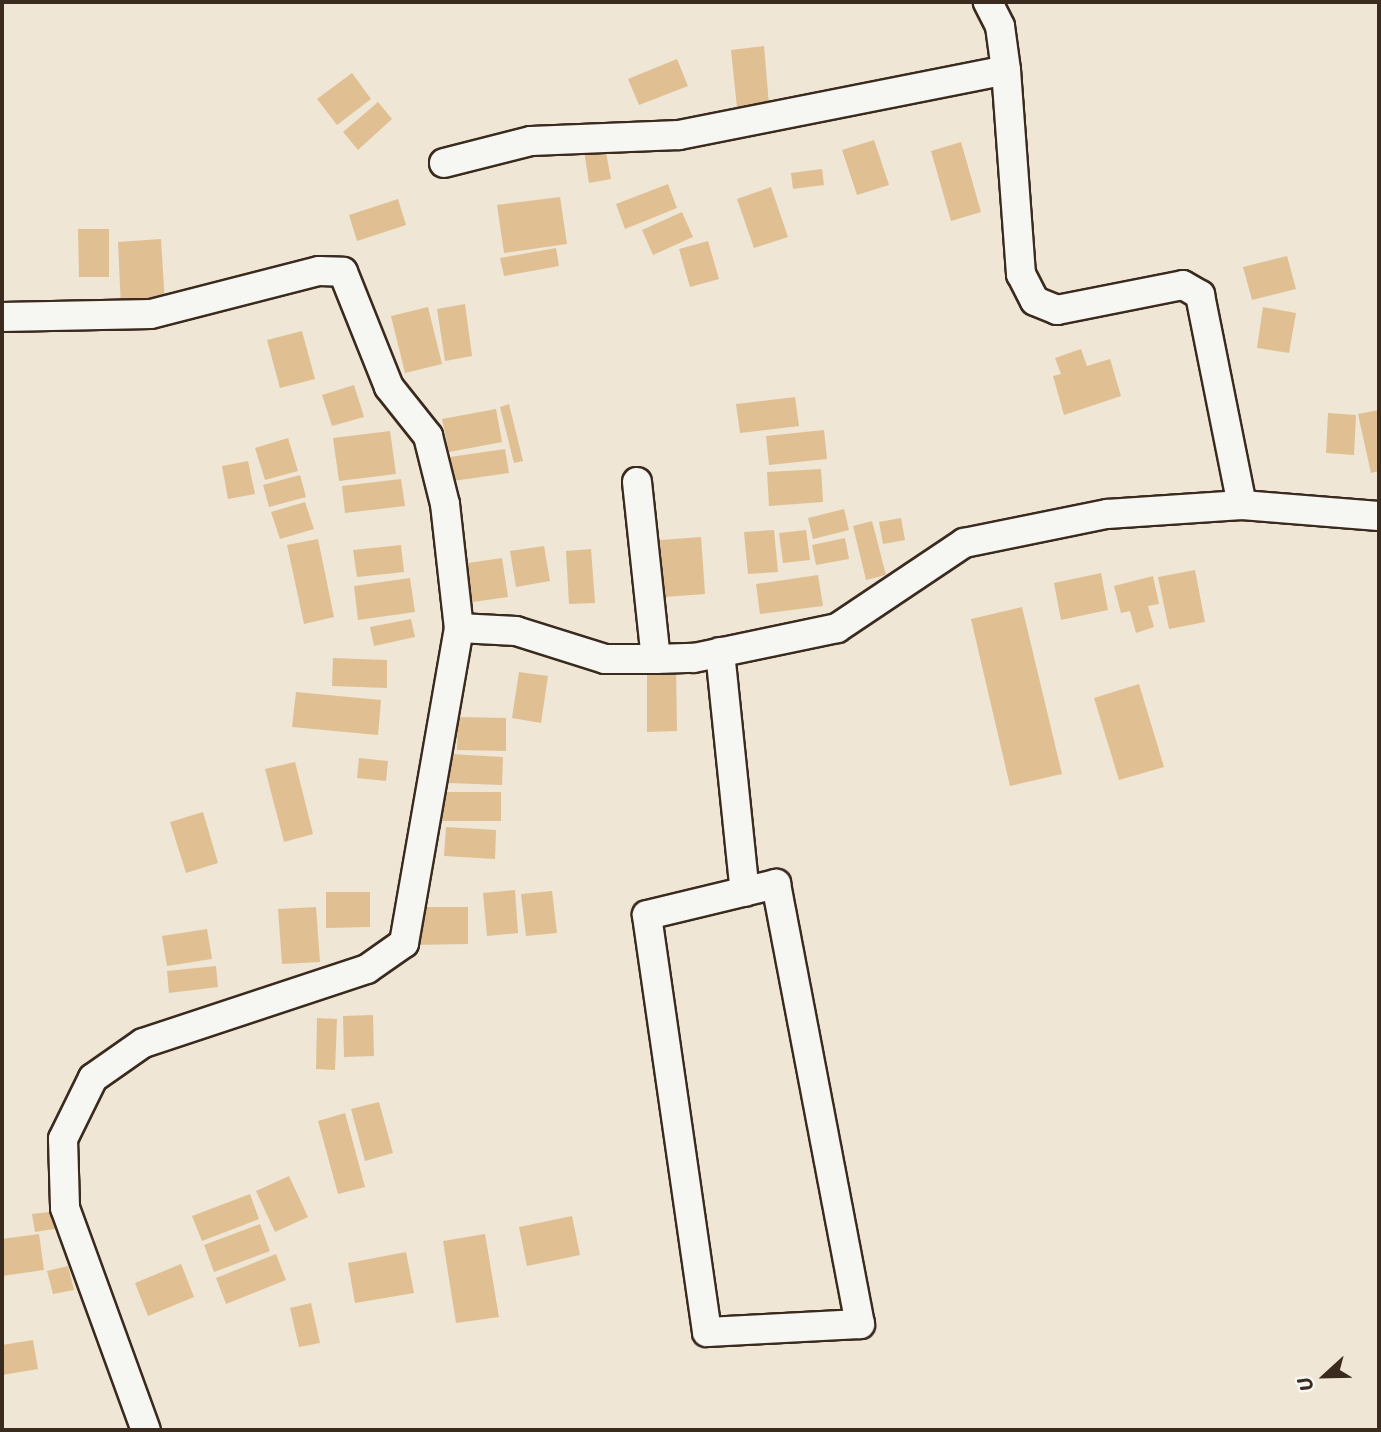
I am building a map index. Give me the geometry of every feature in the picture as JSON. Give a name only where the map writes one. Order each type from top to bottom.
[{"type":"street","points":[[988,2],[1000,26],[1026,283],[1035,301],[1057,310],[1183,285],[1200,295],[1242,505]]},
{"type":"street","points":[[444,163],[531,141],[679,135],[1006,70]]},
{"type":"street","points":[[2,317],[151,314],[319,271],[343,272],[388,387],[428,436],[445,504],[459,628],[404,943],[367,969],[143,1043],[93,1078],[63,1139],[65,1209],[144,1426]]},
{"type":"street","points":[[637,482],[656,659]]},
{"type":"street","points":[[459,628],[516,631],[605,659],[656,659],[720,652],[836,628],[867,614],[964,543],[1107,514],[1242,505],[1379,516]]},
{"type":"street","points":[[720,652],[745,892]]},
{"type":"street","points":[[776,884],[860,1324],[707,1332],[647,915],[745,892],[776,884]]},
{"type":"building","points":[[764,46],[769,105],[737,108],[731,50]]},
{"type":"building","points":[[677,59],[688,86],[639,105],[628,79]]},
{"type":"building","points":[[352,73],[371,99],[337,125],[317,99]]},
{"type":"building","points":[[378,102],[392,119],[358,150],[343,132]]},
{"type":"building","points":[[874,140],[889,185],[857,195],[842,150]]},
{"type":"building","points":[[961,142],[981,212],[951,221],[931,151]]},
{"type":"building","points":[[605,147],[611,179],[589,183],[584,150]]},
{"type":"building","points":[[822,169],[824,185],[793,189],[791,173]]},
{"type":"building","points":[[668,184],[677,208],[625,229],[616,204]]},
{"type":"building","points":[[771,187],[788,237],[754,248],[737,199]]},
{"type":"building","points":[[560,197],[567,244],[504,253],[497,205]]},
{"type":"building","points":[[398,199],[406,225],[357,241],[349,215]]},
{"type":"building","points":[[682,212],[693,237],[653,255],[642,230]]},
{"type":"building","points":[[78,229],[109,229],[109,277],[79,277]]},
{"type":"building","points":[[161,239],[165,304],[121,307],[118,242]]},
{"type":"building","points":[[708,241],[719,279],[690,287],[679,249]]},
{"type":"building","points":[[556,248],[559,266],[504,276],[500,258]]},
{"type":"building","points":[[1287,256],[1296,289],[1252,300],[1243,267]]},
{"type":"building","points":[[465,304],[472,356],[445,361],[437,309]]},
{"type":"building","points":[[428,307],[442,364],[405,373],[391,316]]},
{"type":"building","points":[[1263,307],[1296,313],[1289,353],[1257,348]]},
{"type":"building","points":[[302,331],[315,379],[280,388],[267,340]]},
{"type":"building","points":[[1081,349],[1087,366],[1110,359],[1121,396],[1064,415],[1053,376],[1061,374],[1055,358]]},
{"type":"building","points":[[354,385],[364,417],[332,426],[322,395]]},
{"type":"building","points":[[795,397],[799,426],[740,433],[736,404]]},
{"type":"building","points":[[509,404],[523,461],[514,463],[500,407]]},
{"type":"building","points":[[496,409],[502,442],[449,452],[442,419]]},
{"type":"building","points":[[1379,410],[1379,471],[1371,473],[1358,414]]},
{"type":"building","points":[[1328,413],[1356,415],[1354,455],[1326,453]]},
{"type":"building","points":[[824,430],[827,459],[769,465],[766,436]]},
{"type":"building","points":[[390,431],[396,474],[339,481],[333,438]]},
{"type":"building","points":[[288,438],[298,471],[265,480],[255,448]]},
{"type":"building","points":[[505,449],[509,473],[453,481],[450,457]]},
{"type":"building","points":[[248,461],[255,494],[228,499],[222,466]]},
{"type":"building","points":[[821,469],[823,502],[769,506],[767,472]]},
{"type":"building","points":[[300,475],[306,497],[269,507],[263,485]]},
{"type":"building","points":[[401,479],[405,506],[345,513],[342,486]]},
{"type":"building","points":[[305,502],[314,529],[280,539],[271,512]]},
{"type":"building","points":[[844,509],[849,530],[813,539],[808,518]]},
{"type":"building","points":[[901,518],[905,540],[883,544],[879,522]]},
{"type":"building","points":[[872,521],[886,575],[866,580],[853,526]]},
{"type":"building","points":[[774,530],[778,572],[748,574],[744,532]]},
{"type":"building","points":[[806,530],[810,560],[783,563],[779,533]]},
{"type":"building","points":[[701,537],[705,594],[665,597],[660,540]]},
{"type":"building","points":[[845,538],[849,559],[816,565],[812,545]]},
{"type":"building","points":[[318,539],[334,617],[304,624],[287,545]]},
{"type":"building","points":[[401,545],[404,572],[357,577],[353,550]]},
{"type":"building","points":[[544,546],[550,581],[516,587],[510,551]]},
{"type":"building","points":[[591,549],[595,603],[569,604],[566,551]]},
{"type":"building","points":[[502,558],[508,597],[466,603],[461,564]]},
{"type":"building","points":[[1195,570],[1205,622],[1169,629],[1158,577]]},
{"type":"building","points":[[1101,573],[1108,610],[1061,620],[1054,583]]},
{"type":"building","points":[[818,575],[823,606],[760,614],[756,584]]},
{"type":"building","points":[[1153,576],[1159,604],[1148,606],[1154,627],[1136,633],[1130,611],[1121,613],[1114,586]]},
{"type":"building","points":[[410,578],[415,612],[358,620],[354,586]]},
{"type":"building","points":[[1022,607],[1062,774],[1010,786],[971,619]]},
{"type":"building","points":[[411,619],[415,637],[374,646],[370,627]]},
{"type":"building","points":[[333,658],[387,660],[387,688],[332,686]]},
{"type":"building","points":[[647,667],[676,667],[677,731],[647,732]]},
{"type":"building","points":[[519,672],[548,676],[541,723],[512,718]]},
{"type":"building","points":[[1139,684],[1164,767],[1119,780],[1094,698]]},
{"type":"building","points":[[296,692],[381,700],[378,735],[292,727]]},
{"type":"building","points":[[458,717],[506,718],[506,751],[457,750]]},
{"type":"building","points":[[451,754],[503,757],[502,785],[449,783]]},
{"type":"building","points":[[359,758],[388,761],[386,781],[357,778]]},
{"type":"building","points":[[295,762],[313,834],[284,842],[265,769]]},
{"type":"building","points":[[439,792],[501,792],[501,821],[439,821]]},
{"type":"building","points":[[203,812],[218,863],[186,873],[170,822]]},
{"type":"building","points":[[446,827],[496,830],[495,859],[444,856]]},
{"type":"building","points":[[515,890],[518,933],[487,936],[483,893]]},
{"type":"building","points":[[552,891],[557,933],[526,936],[521,894]]},
{"type":"building","points":[[326,892],[370,892],[370,927],[326,928]]},
{"type":"building","points":[[316,907],[320,962],[282,964],[278,909]]},
{"type":"building","points":[[414,907],[468,907],[468,944],[414,945]]},
{"type":"building","points":[[207,929],[212,959],[167,966],[162,936]]},
{"type":"building","points":[[216,966],[218,987],[169,993],[167,971]]},
{"type":"building","points":[[373,1015],[374,1056],[344,1057],[343,1016]]},
{"type":"building","points":[[317,1018],[337,1019],[335,1070],[316,1069]]},
{"type":"building","points":[[379,1102],[393,1153],[365,1161],[351,1109]]},
{"type":"building","points":[[345,1113],[365,1187],[338,1194],[318,1121]]},
{"type":"building","points":[[289,1176],[308,1217],[275,1232],[256,1191]]},
{"type":"building","points":[[250,1194],[259,1219],[202,1241],[192,1216]]},
{"type":"building","points":[[58,1211],[60,1228],[35,1232],[32,1214]]},
{"type":"building","points":[[572,1216],[580,1255],[527,1266],[519,1227]]},
{"type":"building","points":[[260,1224],[270,1251],[214,1272],[204,1245]]},
{"type":"building","points":[[39,1234],[44,1270],[2,1276],[2,1239]]},
{"type":"building","points":[[485,1234],[499,1317],[456,1323],[443,1241]]},
{"type":"building","points":[[406,1252],[414,1293],[355,1303],[348,1263]]},
{"type":"building","points":[[276,1254],[286,1280],[226,1304],[216,1278]]},
{"type":"building","points":[[181,1264],[194,1297],[148,1316],[135,1283]]},
{"type":"building","points":[[68,1266],[74,1290],[53,1294],[47,1271]]},
{"type":"building","points":[[311,1303],[320,1343],[299,1347],[290,1308]]},
{"type":"building","points":[[33,1340],[38,1369],[2,1375],[2,1345]]}]
